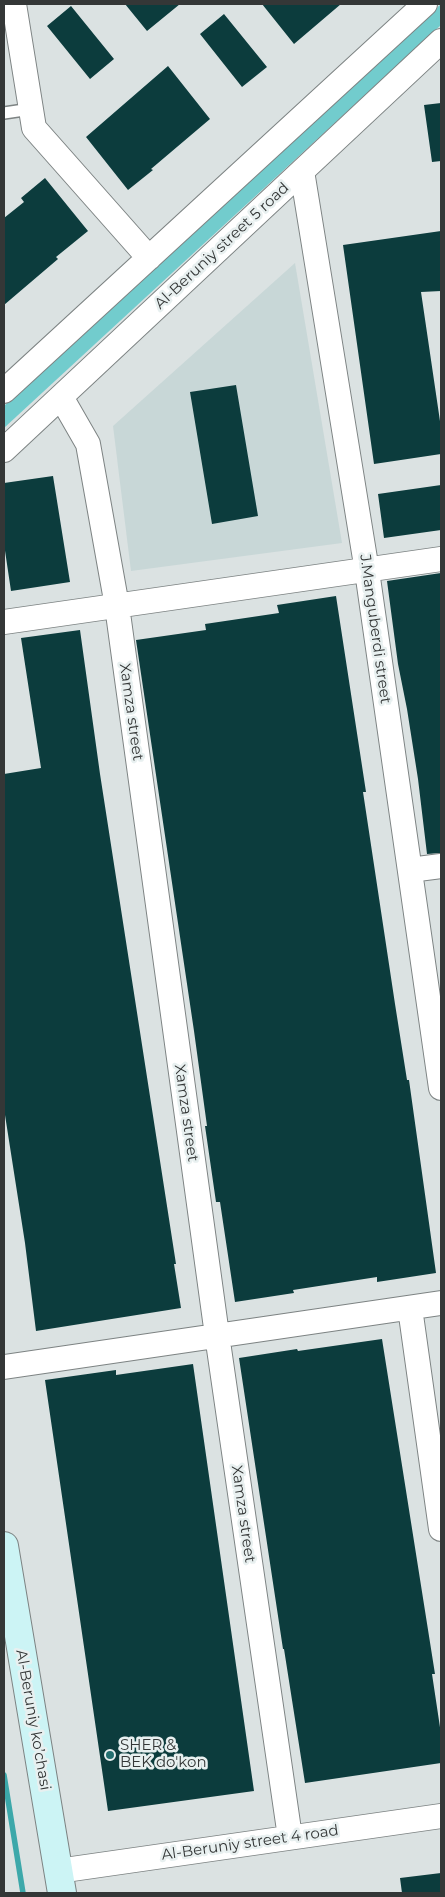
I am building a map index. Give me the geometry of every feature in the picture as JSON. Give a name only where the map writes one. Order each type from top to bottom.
[{"type":"main road","name":"Al-Beruniy ko’chasi","points":[[4,1546],[60,1882]]},
{"type":"street","points":[[4,391],[425,4]]},
{"type":"street","points":[[11,9],[34,128],[149,258]]},
{"type":"street","name":"Al-Beruniy street 5 road","points":[[4,450],[441,41]]},
{"type":"street","name":"J.Manguberdi street","points":[[302,171],[367,570],[441,1088]]},
{"type":"street","name":"Xamza street","points":[[61,397],[88,444],[116,606],[217,1335],[290,1837]]},
{"type":"street","points":[[4,622],[441,559]]},
{"type":"street","points":[[410,870],[441,866]]},
{"type":"street","points":[[4,1367],[441,1303]]},
{"type":"street","points":[[410,1308],[441,1529]]},
{"type":"street","name":"Al-Beruniy street 4 road","points":[[60,1882],[290,1837],[441,1816]]},
{"type":"lane","points":[[4,113],[31,109]]},
{"type":"shaded area","points":[[441,4],[441,25],[4,428],[4,406]]},
{"type":"shaded area","points":[[295,263],[342,543],[131,571],[113,426]]},
{"type":"building","points":[[125,4],[180,4],[147,31]]},
{"type":"building","points":[[262,4],[341,4],[294,44]]},
{"type":"building","points":[[71,6],[114,59],[90,79],[47,26]]},
{"type":"building","points":[[224,14],[267,67],[242,87],[200,34]]},
{"type":"building","points":[[168,66],[210,119],[128,190],[86,137]]},
{"type":"building","points":[[441,103],[441,161],[432,162],[424,105]]},
{"type":"building","points":[[45,178],[88,231],[56,257],[58,259],[4,305],[4,218],[24,202],[21,198]]},
{"type":"building","points":[[441,231],[441,291],[421,292],[441,428],[441,454],[374,464],[343,245]]},
{"type":"building","points":[[236,385],[258,516],[212,524],[190,392]]},
{"type":"building","points":[[53,476],[70,582],[11,591],[4,544],[4,483]]},
{"type":"building","points":[[441,485],[441,530],[384,538],[378,494]]},
{"type":"building","points":[[441,573],[441,853],[427,854],[418,779],[398,664],[387,581]]},
{"type":"building","points":[[336,596],[366,792],[363,792],[407,1080],[409,1080],[436,1273],[377,1282],[377,1277],[293,1290],[294,1293],[235,1302],[220,1202],[216,1202],[194,1031],[136,640],[206,630],[205,624],[279,613],[277,605]]},
{"type":"building","points":[[80,630],[100,774],[176,1264],[174,1264],[181,1308],[36,1331],[25,1243],[4,1115],[4,774],[41,768],[21,638]]},
{"type":"building","points":[[382,1339],[435,1674],[432,1674],[441,1734],[441,1763],[305,1783],[239,1358]]},
{"type":"building","points":[[193,1364],[254,1791],[108,1811],[45,1380],[116,1370],[116,1375]]},
{"type":"building","points":[[441,1873],[441,1893],[402,1893],[400,1878]]},
{"type":"waterway","points":[[4,1775],[23,1893]]},
{"type":"place","name":"SHER & BEK do'kon","points":[[110,1755]]}]
